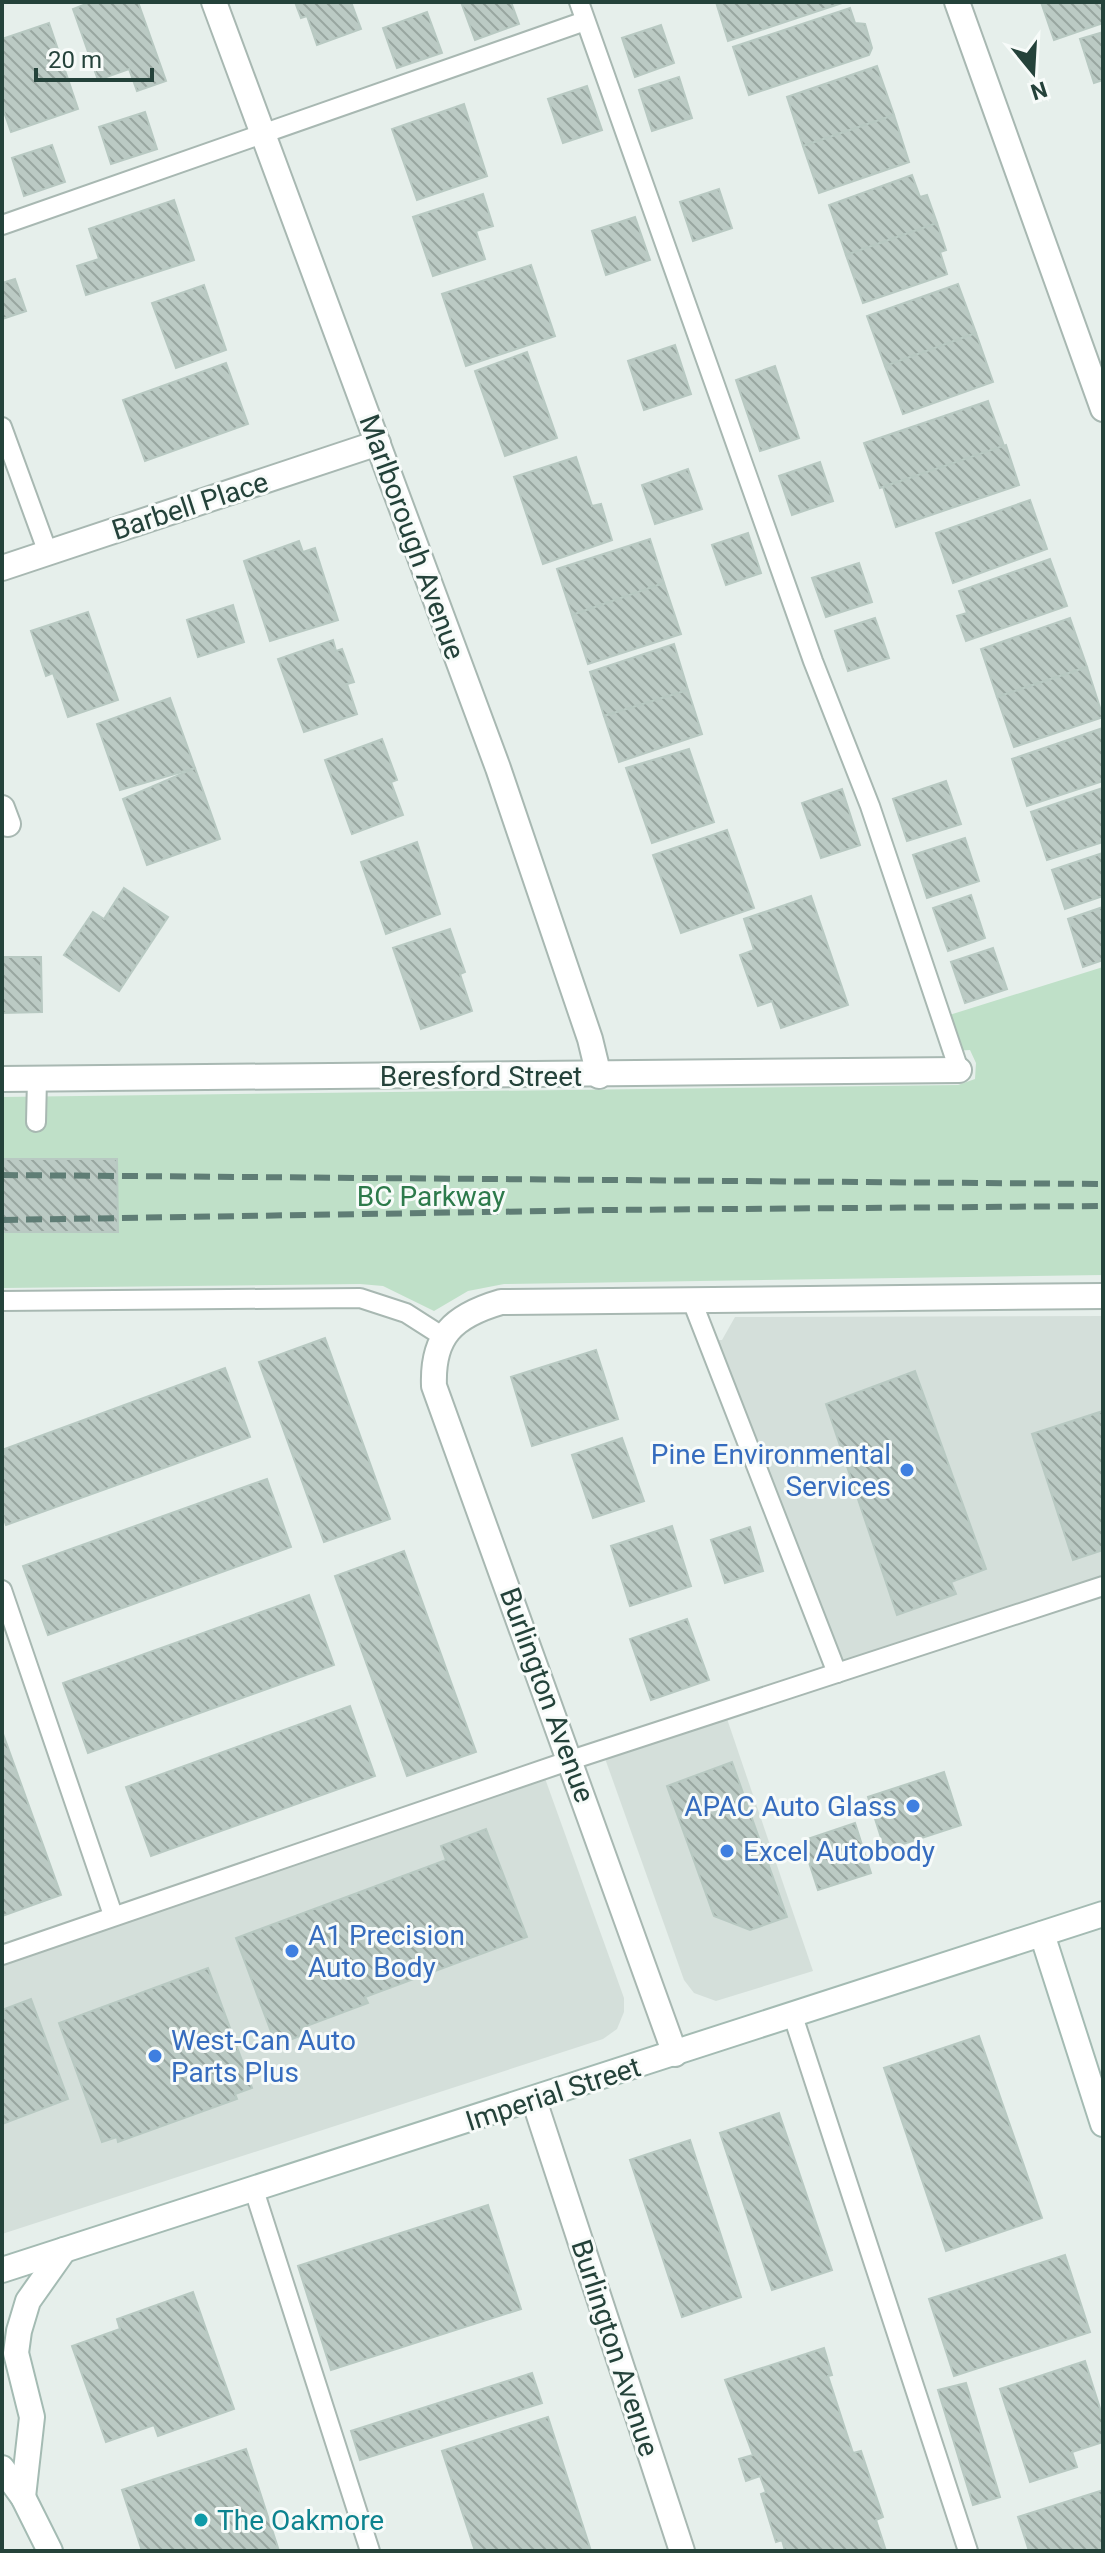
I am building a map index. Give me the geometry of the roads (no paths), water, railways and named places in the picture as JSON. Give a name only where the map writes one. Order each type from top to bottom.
[{"type":"street","name":"Marlborough Avenue","points":[[214,2],[498,768],[590,1039],[599,1076]]},
{"type":"street","points":[[957,2],[1103,409]]},
{"type":"street","name":"Barbell Place","points":[[2,568],[378,443]]},
{"type":"street","name":"Beresford Street","points":[[2,1079],[599,1076],[959,1070]]},
{"type":"street","points":[[442,1336],[463,1318],[501,1302],[1103,1296]]},
{"type":"street","name":"Burlington Avenue","points":[[442,1336],[433,1361],[434,1386],[675,2054]]},
{"type":"street","name":"Imperial Street","points":[[2,2270],[1103,1914]]},
{"type":"street","points":[[1042,1934],[1103,2124]]},
{"type":"street","name":"Burlington Avenue","points":[[534,2100],[682,2551]]},
{"type":"street","points":[[23,2497],[32,2417],[16,2353],[19,2331],[28,2301],[64,2250]]},
{"type":"street","points":[[2,2468],[23,2497],[50,2551]]},
{"type":"lane","points":[[579,2],[808,646],[870,806],[959,1070]]},
{"type":"lane","points":[[2,225],[585,21]]},
{"type":"lane","points":[[2,427],[48,553]]},
{"type":"lane","points":[[36,1122],[37,1079]]},
{"type":"lane","points":[[2,1301],[360,1298],[406,1313],[442,1336]]},
{"type":"lane","points":[[692,1301],[837,1673]]},
{"type":"lane","points":[[2,1955],[571,1760],[1103,1586]]},
{"type":"lane","points":[[2,1590],[113,1915]]},
{"type":"lane","points":[[793,2016],[968,2551]]},
{"type":"lane","points":[[254,2190],[370,2551]]},
{"type":"railway","points":[[2,1175],[1103,1184]]},
{"type":"railway","points":[[2,1220],[1103,1206]]},
{"type":"place","name":"Pine Environmental Services","points":[[907,1470]]},
{"type":"place","name":"APAC Auto Glass","points":[[913,1806]]},
{"type":"place","name":"Excel Autobody","points":[[727,1851]]},
{"type":"place","name":"A1 Precision Auto Body","points":[[292,1951]]},
{"type":"place","name":"West-Can Auto Parts Plus","points":[[155,2056]]},
{"type":"place","name":"The Oakmore","points":[[201,2520]]},
{"type":"park label","name":"BC Parkway","points":[[431,1196]]}]
